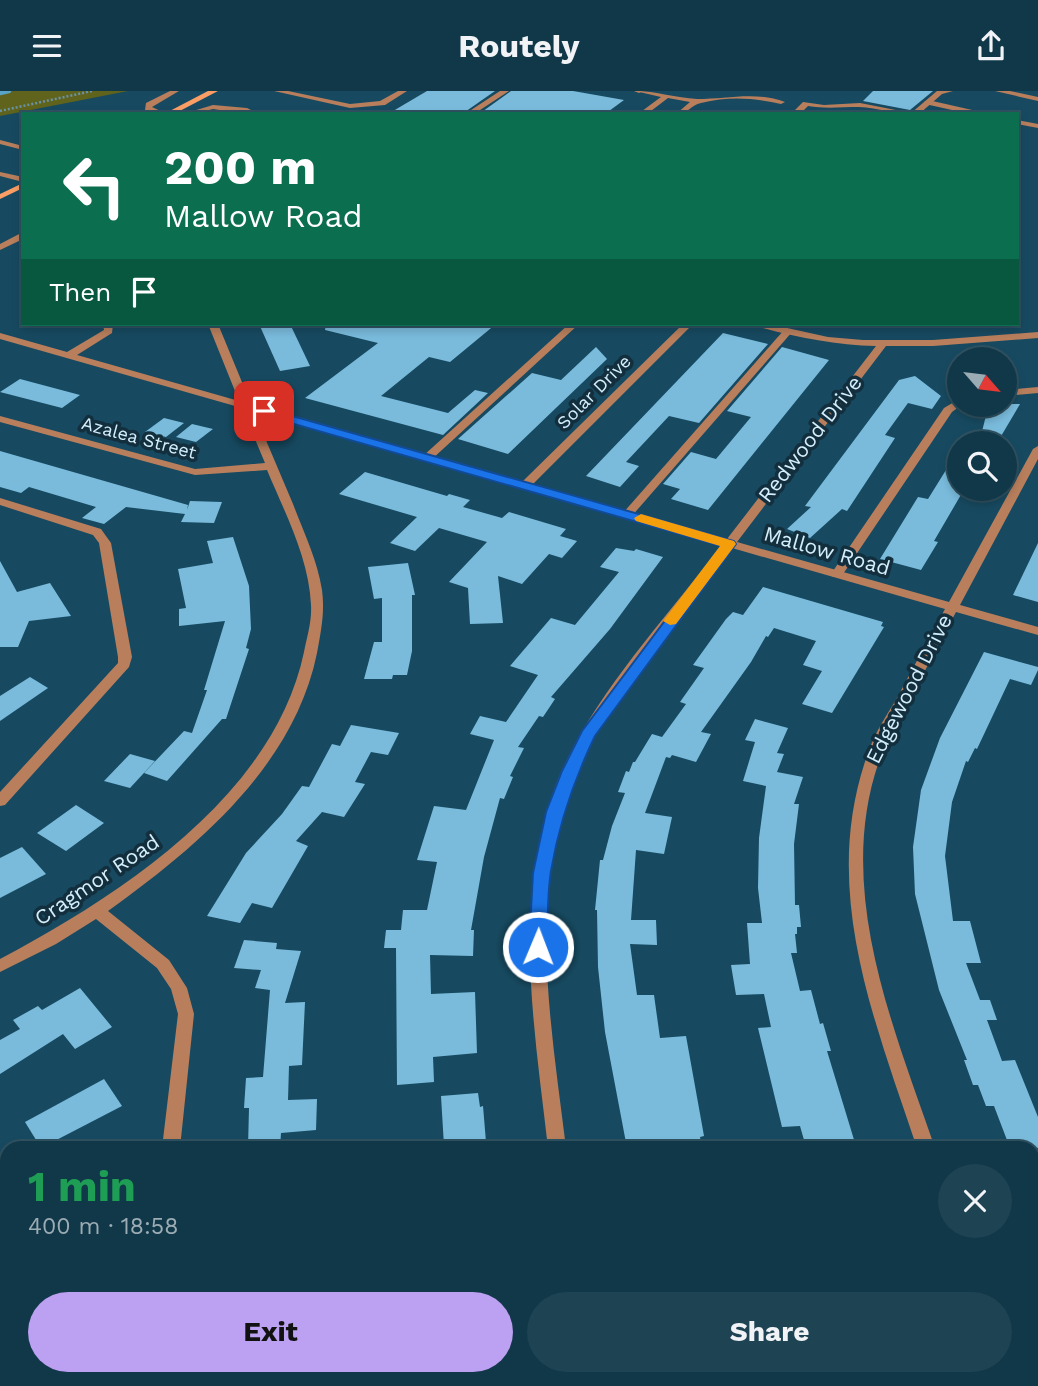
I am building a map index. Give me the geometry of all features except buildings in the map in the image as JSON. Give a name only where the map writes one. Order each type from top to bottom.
[{"type":"street","points":[[157,112],[148,108],[149,105],[175,91]]},
{"type":"street","points":[[170,112],[214,91]]},
{"type":"street","points":[[278,91],[350,106],[382,103],[403,91]]},
{"type":"street","points":[[294,94],[309,91]]},
{"type":"street","points":[[472,112],[505,91]]},
{"type":"street","points":[[638,91],[692,100],[747,95],[781,102]]},
{"type":"street","points":[[682,112],[702,91]]},
{"type":"street","points":[[916,112],[940,92],[949,91]]},
{"type":"street","points":[[999,91],[1038,99]]},
{"type":"street","points":[[645,112],[667,96]]},
{"type":"street","points":[[928,102],[972,112]]},
{"type":"street","points":[[797,112],[806,104],[824,107],[860,105],[901,112]]},
{"type":"street","points":[[197,111],[213,107],[247,110],[244,112]]},
{"type":"street","points":[[180,108],[201,112]]},
{"type":"street","points":[[1019,122],[1038,126]]},
{"type":"street","points":[[0,142],[21,147]]},
{"type":"street","points":[[0,174],[21,179]]},
{"type":"street","points":[[0,197],[21,186]]},
{"type":"street","points":[[0,247],[21,236]]},
{"type":"street","points":[[69,355],[109,331],[108,326]]},
{"type":"street","name":"Cragmor Road","points":[[0,967],[97,911],[168,858],[205,826],[265,755],[304,686],[317,620],[317,594],[309,558],[214,326]]},
{"type":"street","points":[[427,458],[572,326]]},
{"type":"street","name":"Solar Drive","points":[[525,485],[686,326]]},
{"type":"street","points":[[766,326],[834,341],[883,344],[940,344],[1038,335]]},
{"type":"street","points":[[627,515],[787,332]]},
{"type":"street","name":"Mallow Road","points":[[0,336],[1038,631]]},
{"type":"street","name":"Redwood Drive","points":[[556,1141],[539,989],[537,927],[542,873],[555,812],[587,735],[883,344]]},
{"type":"street","points":[[1017,392],[1038,390]]},
{"type":"street","points":[[837,573],[947,411]]},
{"type":"street","name":"Azalea Street","points":[[0,419],[195,472],[272,466]]},
{"type":"street","name":"Edgewood Drive","points":[[924,1141],[867,967],[860,935],[854,836],[865,776],[879,744],[1038,449]]},
{"type":"street","points":[[0,501],[97,533],[105,543],[125,657],[124,664],[0,801]]},
{"type":"street","points":[[97,911],[163,964],[180,988],[186,1014],[173,1141]]},
{"type":"path","points":[[0,111],[92,91]]},
{"type":"shaded area","points":[[0,91],[128,91],[0,116]]},
{"type":"waterway","points":[[0,93],[9,91]]},
{"type":"slow traffic","points":[[641,518],[729,544],[670,621]]},
{"type":"route","points":[[264,411],[729,544],[587,735],[555,812],[542,873],[538,947]]}]
